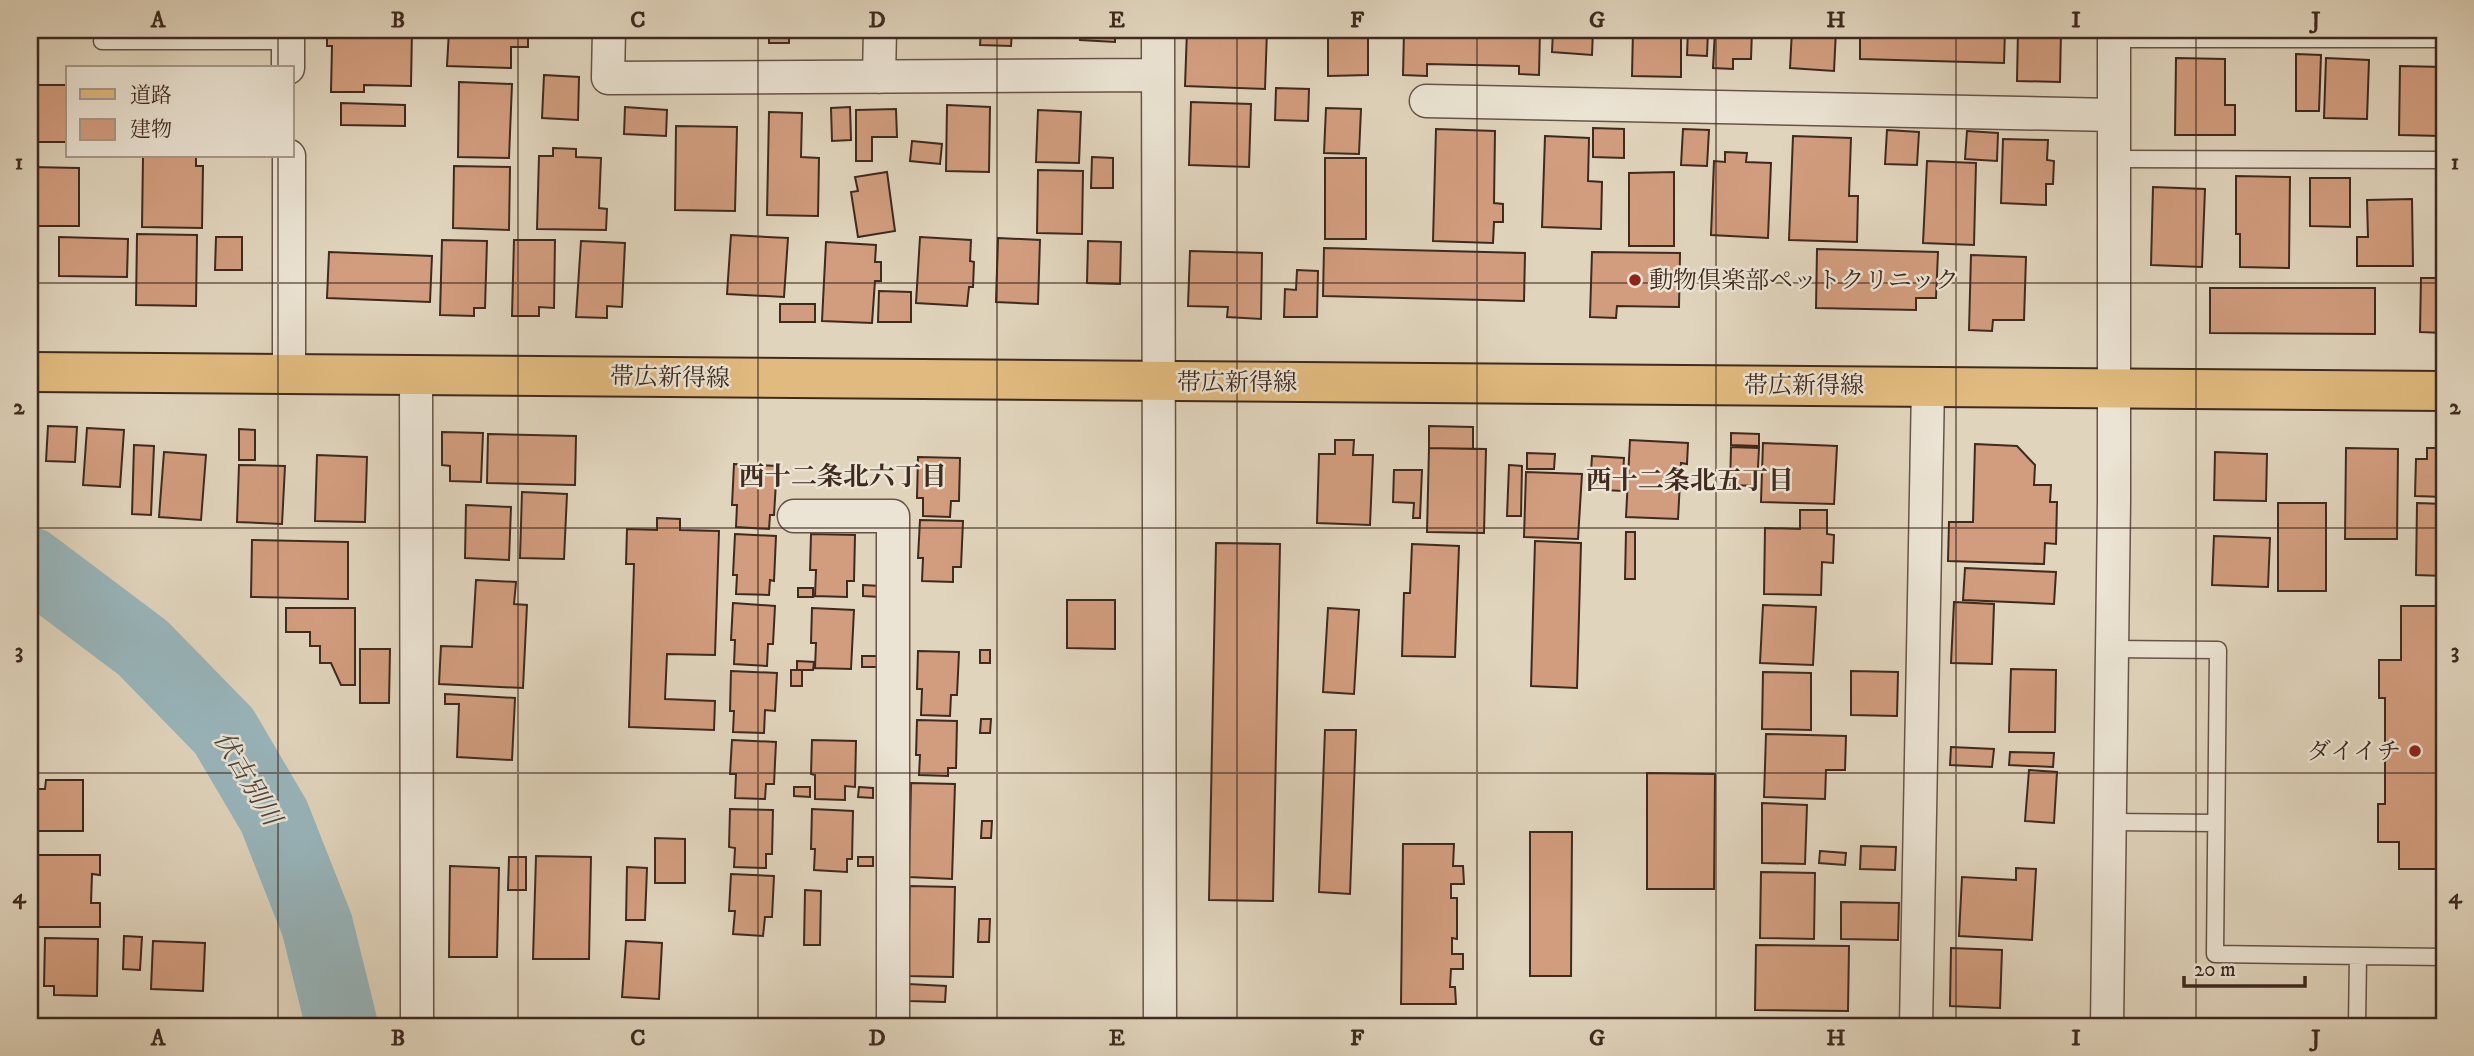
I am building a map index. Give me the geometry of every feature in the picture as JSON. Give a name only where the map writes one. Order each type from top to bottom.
[{"type":"main road","name":"帯広新得線","points":[[30,372],[2444,391]]},
{"type":"street","points":[[609,30],[608,78],[1156,75]]},
{"type":"street","points":[[879,77],[880,30]]},
{"type":"street","points":[[1158,30],[1160,1026]]},
{"type":"street","points":[[2107,1026],[2115,30],[2444,31]]},
{"type":"street","points":[[1426,101],[2114,116]]},
{"type":"street","points":[[289,158],[289,374]]},
{"type":"street","points":[[416,376],[418,1026]]},
{"type":"street","points":[[1916,1026],[1928,386]]},
{"type":"street","points":[[794,516],[892,516],[893,1026]]},
{"type":"lane","points":[[102,41],[288,46]]},
{"type":"lane","points":[[2115,159],[2444,160]]},
{"type":"lane","points":[[2112,649],[2218,650],[2215,954],[2444,957]]},
{"type":"lane","points":[[2110,822],[2216,823]]},
{"type":"lane","points":[[2357,1026],[2358,956]]},
{"type":"building","points":[[327,30],[412,30],[411,86],[364,85],[364,92],[331,92],[332,46],[327,46]]},
{"type":"building","points":[[449,30],[528,30],[528,47],[511,47],[511,68],[447,66]]},
{"type":"building","points":[[802,30],[789,31],[789,43],[769,43],[769,31],[754,31]]},
{"type":"building","points":[[981,30],[1012,30],[1011,46],[980,45]]},
{"type":"building","points":[[1025,30],[1068,30],[1068,33],[1025,33]]},
{"type":"building","points":[[1080,30],[1115,30],[1115,42],[1080,40]]},
{"type":"building","points":[[1187,30],[1267,30],[1265,89],[1185,86]]},
{"type":"building","points":[[1328,30],[1368,30],[1368,75],[1328,76]]},
{"type":"building","points":[[1404,30],[1540,30],[1539,75],[1519,74],[1519,66],[1427,64],[1427,76],[1403,75]]},
{"type":"building","points":[[1553,30],[1593,30],[1592,55],[1552,52]]},
{"type":"building","points":[[1633,30],[1681,30],[1681,77],[1632,76]]},
{"type":"building","points":[[1688,30],[1708,30],[1707,56],[1687,55]]},
{"type":"building","points":[[1715,30],[1752,30],[1751,59],[1733,59],[1733,69],[1713,68]]},
{"type":"building","points":[[1792,30],[1836,30],[1834,71],[1790,68]]},
{"type":"building","points":[[1860,30],[2005,30],[2004,63],[1860,59]]},
{"type":"building","points":[[2018,30],[2061,30],[2060,82],[2017,81]]},
{"type":"building","points":[[2296,54],[2321,55],[2319,111],[2296,111]]},
{"type":"building","points":[[2176,58],[2225,59],[2225,105],[2235,105],[2235,135],[2175,135]]},
{"type":"building","points":[[2326,58],[2369,60],[2367,119],[2324,118]]},
{"type":"building","points":[[2400,66],[2443,67],[2442,136],[2399,135]]},
{"type":"building","points":[[544,75],[579,77],[578,120],[542,118]]},
{"type":"building","points":[[459,82],[512,84],[509,158],[458,157]]},
{"type":"building","points":[[36,85],[66,85],[66,142],[34,142]]},
{"type":"building","points":[[1276,88],[1309,89],[1308,121],[1275,120]]},
{"type":"building","points":[[1191,102],[1251,104],[1249,167],[1189,165]]},
{"type":"building","points":[[341,103],[405,105],[405,126],[341,125]]},
{"type":"building","points":[[947,105],[990,107],[989,172],[946,171]]},
{"type":"building","points":[[625,107],[667,110],[666,136],[624,134]]},
{"type":"building","points":[[850,107],[851,140],[832,141],[831,108]]},
{"type":"building","points":[[1326,108],[1361,109],[1359,154],[1324,153]]},
{"type":"building","points":[[896,109],[897,137],[872,137],[872,161],[856,161],[856,110]]},
{"type":"building","points":[[1038,110],[1081,112],[1079,163],[1036,162]]},
{"type":"building","points":[[769,112],[802,113],[801,157],[819,158],[818,216],[767,215]]},
{"type":"building","points":[[676,126],[737,127],[735,211],[675,210]]},
{"type":"building","points":[[1593,128],[1624,129],[1624,158],[1593,157]]},
{"type":"building","points":[[1436,129],[1495,131],[1494,203],[1503,204],[1503,222],[1494,222],[1493,243],[1433,241]]},
{"type":"building","points":[[1683,129],[1709,130],[1707,166],[1681,165]]},
{"type":"building","points":[[1887,130],[1919,132],[1917,165],[1885,164]]},
{"type":"building","points":[[1967,131],[1998,133],[1997,161],[1965,159]]},
{"type":"building","points":[[1545,136],[1589,138],[1588,181],[1602,182],[1601,229],[1542,227]]},
{"type":"building","points":[[1793,136],[1851,138],[1849,196],[1858,196],[1857,242],[1789,240]]},
{"type":"building","points":[[2003,139],[2048,140],[2047,160],[2054,161],[2053,184],[2046,184],[2046,205],[2001,203]]},
{"type":"building","points":[[912,141],[942,144],[940,164],[910,161]]},
{"type":"building","points":[[553,148],[576,149],[576,157],[601,158],[599,208],[607,209],[606,230],[537,229],[539,156],[553,156]]},
{"type":"building","points":[[1725,152],[1747,153],[1746,162],[1771,163],[1768,238],[1711,235],[1714,161],[1725,162]]},
{"type":"building","points":[[1092,157],[1113,158],[1113,188],[1091,188]]},
{"type":"building","points":[[143,158],[196,158],[196,166],[203,166],[202,228],[142,227]]},
{"type":"building","points":[[1325,158],[1366,158],[1366,239],[1325,239]]},
{"type":"building","points":[[1927,161],[1976,163],[1974,245],[1923,243]]},
{"type":"building","points":[[454,166],[510,167],[509,230],[453,228]]},
{"type":"building","points":[[30,167],[79,168],[79,226],[30,226]]},
{"type":"building","points":[[1038,170],[1083,171],[1082,234],[1037,233]]},
{"type":"building","points":[[887,172],[895,231],[858,237],[851,192],[858,191],[855,177]]},
{"type":"building","points":[[1674,172],[1674,246],[1629,246],[1629,173]]},
{"type":"building","points":[[2236,176],[2290,177],[2289,268],[2240,267],[2240,234],[2236,234]]},
{"type":"building","points":[[2310,178],[2350,178],[2350,227],[2310,226]]},
{"type":"building","points":[[2153,187],[2205,189],[2202,267],[2151,265]]},
{"type":"building","points":[[2412,199],[2413,266],[2357,266],[2357,237],[2368,237],[2367,200]]},
{"type":"building","points":[[137,234],[197,235],[196,306],[136,305]]},
{"type":"building","points":[[731,235],[788,238],[784,297],[727,294]]},
{"type":"building","points":[[59,237],[128,239],[127,277],[59,276]]},
{"type":"building","points":[[216,237],[242,237],[242,270],[215,270]]},
{"type":"building","points":[[920,237],[971,240],[973,287],[969,287],[967,306],[916,303]]},
{"type":"building","points":[[998,238],[1040,240],[1038,304],[996,302]]},
{"type":"building","points":[[442,240],[487,241],[485,308],[474,308],[474,316],[440,315]]},
{"type":"building","points":[[514,240],[555,240],[554,308],[539,307],[539,316],[512,316]]},
{"type":"building","points":[[581,241],[625,243],[622,307],[607,306],[607,318],[576,317]]},
{"type":"building","points":[[1088,241],[1121,242],[1120,284],[1087,283]]},
{"type":"building","points":[[826,242],[876,245],[875,262],[881,262],[881,281],[875,281],[872,323],[822,321]]},
{"type":"building","points":[[1324,248],[1525,253],[1524,301],[1323,296]]},
{"type":"building","points":[[1817,249],[1938,252],[1936,298],[1916,298],[1916,310],[1816,308]]},
{"type":"building","points":[[1190,251],[1262,253],[1261,319],[1227,317],[1228,307],[1188,306]]},
{"type":"building","points":[[329,252],[432,256],[430,302],[327,298]]},
{"type":"building","name":"動物倶楽部ペットクリニック","points":[[1592,252],[1680,253],[1679,307],[1617,306],[1616,318],[1590,317]]},
{"type":"building","points":[[1971,255],[2026,257],[2024,320],[1993,320],[1992,331],[1969,330]]},
{"type":"building","points":[[1297,270],[1318,271],[1317,317],[1284,317],[1285,289],[1296,290]]},
{"type":"building","points":[[2421,278],[2444,278],[2444,333],[2420,332]]},
{"type":"building","points":[[2210,288],[2375,288],[2375,334],[2210,333]]},
{"type":"building","points":[[879,291],[911,292],[911,322],[878,322]]},
{"type":"building","points":[[780,304],[815,304],[815,322],[780,322]]},
{"type":"building","points":[[48,426],[77,427],[75,462],[46,461]]},
{"type":"building","points":[[1429,426],[1473,427],[1473,449],[1429,448]]},
{"type":"building","points":[[87,428],[124,430],[120,487],[83,485]]},
{"type":"building","points":[[239,429],[255,430],[255,460],[239,460]]},
{"type":"building","points":[[442,432],[483,433],[481,482],[450,481],[450,466],[442,465]]},
{"type":"building","points":[[1731,433],[1759,434],[1759,446],[1731,445]]},
{"type":"building","points":[[488,434],[576,436],[575,485],[487,483]]},
{"type":"building","points":[[1335,440],[1354,440],[1353,455],[1373,455],[1370,525],[1317,523],[1319,454],[1335,454]]},
{"type":"building","points":[[1630,440],[1688,443],[1687,464],[1681,463],[1678,519],[1626,517]]},
{"type":"building","points":[[1763,443],[1837,446],[1834,504],[1761,502]]},
{"type":"building","points":[[1975,444],[2017,446],[2035,465],[2034,485],[2051,485],[2050,502],[2057,502],[2056,544],[2045,543],[2044,564],[1948,561],[1949,522],[1973,522]]},
{"type":"building","points":[[134,445],[154,446],[151,515],[132,514]]},
{"type":"building","points":[[1731,447],[1759,448],[1757,486],[1730,485]]},
{"type":"building","points":[[1429,448],[1486,449],[1484,533],[1427,532]]},
{"type":"building","points":[[2346,448],[2398,449],[2397,539],[2345,539]]},
{"type":"building","points":[[2427,448],[2444,448],[2444,497],[2415,496],[2416,459],[2427,459]]},
{"type":"building","points":[[164,452],[206,455],[201,520],[159,517]]},
{"type":"building","points":[[2215,452],[2267,454],[2266,501],[2214,500]]},
{"type":"building","points":[[1527,453],[1555,454],[1554,469],[1527,469]]},
{"type":"building","points":[[317,455],[367,457],[365,522],[315,521]]},
{"type":"building","points":[[1592,456],[1624,458],[1622,491],[1590,489]]},
{"type":"building","points":[[918,457],[960,458],[959,501],[951,501],[950,517],[923,516],[923,498],[917,498]]},
{"type":"building","points":[[734,464],[777,466],[774,515],[770,515],[769,529],[736,527],[737,505],[732,505]]},
{"type":"building","points":[[239,465],[285,466],[282,524],[237,522]]},
{"type":"building","points":[[1509,465],[1522,466],[1521,516],[1507,516]]},
{"type":"building","points":[[1394,470],[1422,470],[1420,518],[1413,518],[1414,503],[1393,502]]},
{"type":"building","points":[[1526,472],[1582,474],[1578,539],[1524,537]]},
{"type":"building","points":[[522,492],[567,494],[564,559],[520,558]]},
{"type":"building","points":[[2278,503],[2326,503],[2326,591],[2278,591]]},
{"type":"building","points":[[2417,503],[2444,504],[2444,576],[2416,575]]},
{"type":"building","points":[[466,505],[511,507],[509,560],[465,558]]},
{"type":"building","points":[[1800,510],[1827,510],[1827,534],[1834,535],[1833,563],[1822,562],[1821,595],[1764,594],[1765,528],[1800,529]]},
{"type":"building","points":[[657,518],[680,519],[680,530],[719,531],[715,655],[667,654],[665,699],[715,701],[714,730],[629,727],[634,564],[626,564],[627,529],[657,530]]},
{"type":"building","points":[[920,520],[963,521],[961,567],[953,567],[953,582],[922,581],[923,558],[918,558]]},
{"type":"building","points":[[1626,532],[1635,532],[1635,579],[1625,579]]},
{"type":"building","points":[[735,534],[776,536],[774,581],[770,580],[769,595],[736,594],[737,575],[733,575]]},
{"type":"building","points":[[811,534],[855,535],[854,581],[847,581],[847,597],[815,596],[816,570],[810,570]]},
{"type":"building","points":[[2214,536],[2270,538],[2268,587],[2212,585]]},
{"type":"building","points":[[252,540],[348,542],[348,599],[251,597]]},
{"type":"building","points":[[1535,541],[1581,543],[1577,688],[1531,686]]},
{"type":"building","points":[[1216,543],[1280,544],[1273,901],[1209,900]]},
{"type":"building","points":[[1412,544],[1459,546],[1455,657],[1402,656],[1404,593],[1410,593]]},
{"type":"building","points":[[1965,568],[2056,572],[2054,604],[1963,600]]},
{"type":"building","points":[[476,580],[516,582],[514,604],[527,605],[523,688],[439,684],[441,646],[472,647]]},
{"type":"building","points":[[863,585],[880,586],[880,597],[863,596]]},
{"type":"building","points":[[798,588],[813,588],[813,597],[798,597]]},
{"type":"building","points":[[1067,600],[1115,600],[1115,649],[1067,648]]},
{"type":"building","points":[[1954,602],[1994,604],[1992,664],[1951,663]]},
{"type":"building","points":[[733,603],[775,606],[773,644],[768,644],[767,666],[734,664],[735,640],[731,640]]},
{"type":"building","points":[[1763,605],[1816,607],[1813,665],[1760,663]]},
{"type":"building","name":"ダイイチ","points":[[2401,606],[2444,606],[2444,869],[2399,869],[2399,842],[2378,842],[2378,804],[2385,804],[2385,698],[2379,698],[2379,660],[2401,660]]},
{"type":"building","points":[[286,608],[355,608],[355,685],[341,685],[331,663],[320,663],[320,646],[310,646],[310,632],[286,632]]},
{"type":"building","points":[[812,608],[854,610],[851,669],[815,668],[816,643],[811,643]]},
{"type":"building","points":[[1328,608],[1359,610],[1354,694],[1323,692]]},
{"type":"building","points":[[360,649],[390,649],[389,703],[360,703]]},
{"type":"building","points":[[980,650],[990,650],[990,663],[980,663]]},
{"type":"building","points":[[918,651],[959,652],[957,695],[951,695],[950,716],[921,715],[922,689],[917,689]]},
{"type":"building","points":[[862,656],[877,656],[877,667],[862,667]]},
{"type":"building","points":[[797,661],[814,662],[813,670],[797,670]]},
{"type":"building","points":[[2011,669],[2056,670],[2055,732],[2009,732]]},
{"type":"building","points":[[791,670],[802,670],[802,686],[791,686]]},
{"type":"building","points":[[731,671],[777,673],[775,711],[765,710],[764,733],[733,732],[734,711],[730,711]]},
{"type":"building","points":[[1851,671],[1898,672],[1897,716],[1851,715]]},
{"type":"building","points":[[1763,672],[1811,673],[1811,730],[1762,729]]},
{"type":"building","points":[[445,694],[515,698],[512,760],[457,757],[459,704],[445,704]]},
{"type":"building","points":[[981,719],[991,719],[990,733],[980,733]]},
{"type":"building","points":[[917,720],[957,721],[956,768],[948,768],[948,776],[919,775],[920,755],[916,755]]},
{"type":"building","points":[[1325,730],[1356,730],[1350,894],[1319,892]]},
{"type":"building","points":[[1766,734],[1846,736],[1845,770],[1826,770],[1825,799],[1764,797]]},
{"type":"building","points":[[732,740],[776,742],[774,784],[766,784],[765,799],[735,798],[736,774],[730,774]]},
{"type":"building","points":[[812,740],[856,741],[855,787],[845,786],[845,800],[815,799],[815,775],[811,774]]},
{"type":"building","points":[[1951,747],[1994,749],[1992,767],[1950,765]]},
{"type":"building","points":[[2010,752],[2054,753],[2053,767],[2009,765]]},
{"type":"building","points":[[2029,770],[2057,772],[2054,823],[2025,821]]},
{"type":"building","points":[[1647,773],[1715,774],[1714,889],[1647,889]]},
{"type":"building","points":[[46,780],[83,780],[83,831],[35,831],[35,789],[45,789]]},
{"type":"building","points":[[911,783],[955,784],[952,879],[909,877]]},
{"type":"building","points":[[794,787],[810,787],[810,797],[794,796]]},
{"type":"building","points":[[859,787],[873,788],[873,798],[858,797]]},
{"type":"building","points":[[1762,803],[1807,805],[1805,864],[1762,863]]},
{"type":"building","points":[[730,809],[773,810],[772,854],[766,854],[766,868],[734,867],[735,848],[729,847]]},
{"type":"building","points":[[812,809],[853,811],[852,859],[847,859],[847,872],[814,870],[815,849],[811,849]]},
{"type":"building","points":[[982,821],[992,821],[991,838],[981,838]]},
{"type":"building","points":[[1530,832],[1572,832],[1571,976],[1530,976]]},
{"type":"building","points":[[655,838],[685,839],[685,883],[655,883]]},
{"type":"building","points":[[1403,844],[1454,844],[1453,866],[1463,866],[1464,884],[1451,884],[1451,898],[1457,898],[1457,939],[1452,938],[1452,954],[1463,954],[1463,969],[1451,969],[1450,987],[1455,987],[1456,1004],[1401,1004]]},
{"type":"building","points":[[1861,846],[1896,847],[1895,870],[1860,869]]},
{"type":"building","points":[[1820,851],[1846,853],[1845,865],[1819,863]]},
{"type":"building","points":[[38,855],[100,855],[100,875],[92,874],[91,903],[100,903],[100,927],[38,927]]},
{"type":"building","points":[[536,856],[591,857],[589,959],[533,959]]},
{"type":"building","points":[[509,857],[526,857],[526,890],[508,890]]},
{"type":"building","points":[[858,857],[873,857],[873,866],[858,866]]},
{"type":"building","points":[[450,866],[499,868],[497,957],[449,957]]},
{"type":"building","points":[[627,867],[647,868],[645,920],[626,920]]},
{"type":"building","points":[[2016,868],[2036,869],[2032,940],[1959,936],[1962,877],[2016,880]]},
{"type":"building","points":[[1761,872],[1815,873],[1814,939],[1760,938]]},
{"type":"building","points":[[731,874],[774,876],[772,917],[765,917],[763,936],[733,934],[735,911],[729,911]]},
{"type":"building","points":[[910,886],[955,887],[953,977],[908,976]]},
{"type":"building","points":[[805,890],[821,891],[820,945],[804,945]]},
{"type":"building","points":[[1841,902],[1899,903],[1898,940],[1841,939]]},
{"type":"building","points":[[979,919],[990,919],[989,942],[978,942]]},
{"type":"building","points":[[124,936],[142,937],[140,970],[123,969]]},
{"type":"building","points":[[45,938],[98,939],[97,996],[54,995],[54,986],[44,986]]},
{"type":"building","points":[[153,941],[205,943],[203,991],[151,989]]},
{"type":"building","points":[[626,941],[662,943],[659,999],[622,997]]},
{"type":"building","points":[[1756,945],[1849,946],[1848,1011],[1755,1010]]},
{"type":"building","points":[[1951,948],[2002,950],[2000,1008],[1950,1006]]},
{"type":"building","points":[[908,984],[946,986],[945,1002],[908,1001]]},
{"type":"waterway","name":"伏古別川","points":[[30,563],[143,648],[224,731],[274,816],[317,925],[342,1026]]},
{"type":"place","name":"動物倶楽部ペットクリニック","points":[[1635,280]]},
{"type":"place","name":"ダイイチ","points":[[2415,751]]},
{"type":"district","name":"西十二条北六丁目","points":[[843,476]]},
{"type":"district","name":"西十二条北五丁目","points":[[1690,480]]}]
